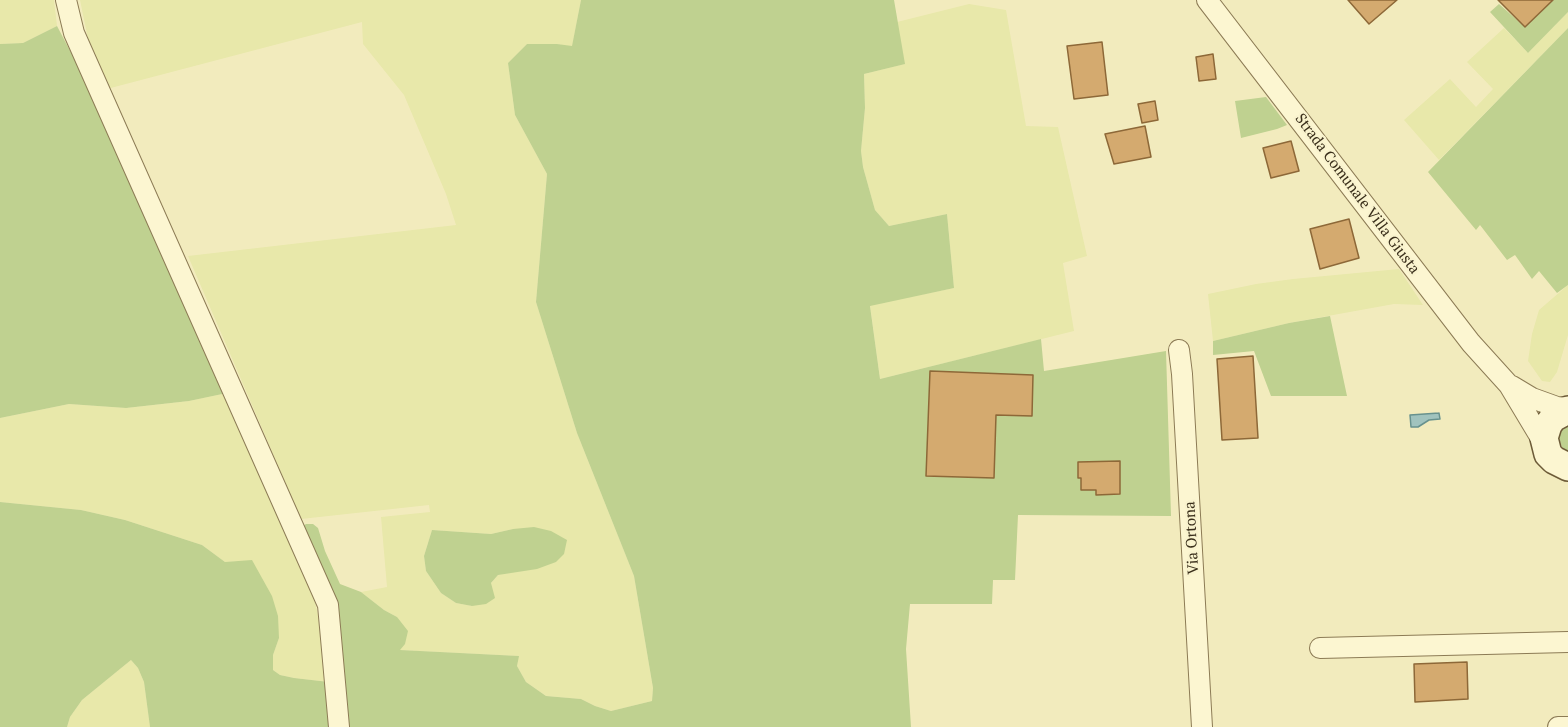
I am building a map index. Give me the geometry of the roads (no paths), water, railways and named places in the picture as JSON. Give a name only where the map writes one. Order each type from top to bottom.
[{"type":"street","points":[[66,0],[74,33],[328,605],[339,727]]},
{"type":"street","name":"Strada Comunale Villa Giusta","points":[[1207,0],[1471,343],[1509,385]]},
{"type":"street","name":"Via Ortona","points":[[1179,350],[1183,386],[1202,727]]},
{"type":"street","points":[[1509,385],[1532,398],[1561,432]]},
{"type":"street","points":[[1509,385],[1561,432]]},
{"type":"street","points":[[1320,648],[1568,642]]},
{"type":"street","points":[[1557,727],[1568,727]]},
{"type":"water","points":[[1439,413],[1440,419],[1429,420],[1418,427],[1411,427],[1410,415]]}]
